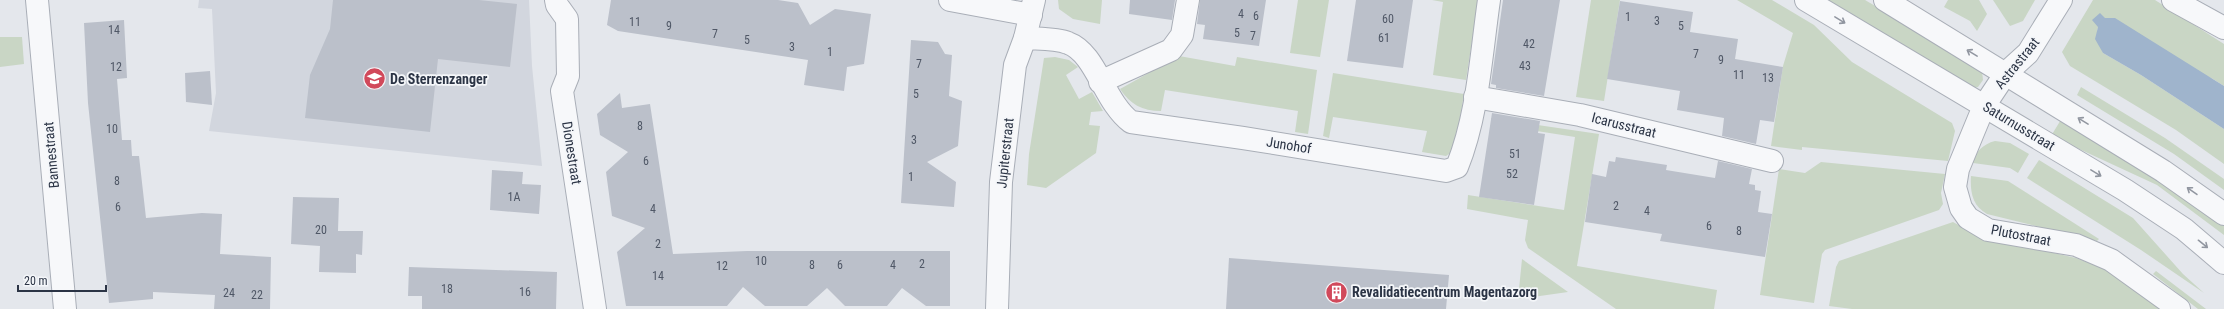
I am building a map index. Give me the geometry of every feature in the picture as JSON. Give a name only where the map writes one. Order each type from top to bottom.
[{"type":"street","name":"Bannestraat","points":[[37,0],[65,309]]},
{"type":"street","name":"Dionestraat","points":[[556,0],[557,5],[567,19],[568,76],[562,91],[595,309]]},
{"type":"street","points":[[950,0],[1032,7]]},
{"type":"street","points":[[1025,38],[1068,43],[1083,51],[1100,82],[1171,50],[1182,35],[1188,0]]},
{"type":"street","name":"Junohof","points":[[1100,82],[1114,106],[1131,122],[1243,138],[1446,171],[1458,167],[1466,146],[1475,97],[1489,0]]},
{"type":"street","name":"Saturnusstraat","points":[[1806,0],[2131,194],[2184,229],[2224,264]]},
{"type":"street","points":[[1884,0],[2006,73],[2163,171],[2224,214]]},
{"type":"street","name":"Astrastraat","points":[[1984,106],[2006,73],[2028,53],[2061,0]]},
{"type":"street","points":[[2173,0],[2224,28]]},
{"type":"street","name":"Jupiterstraat","points":[[996,309],[1001,182],[1015,65],[1025,38],[1032,7]]},
{"type":"street","name":"Icarusstraat","points":[[1475,97],[1532,108],[1580,114],[1772,161]]},
{"type":"street","name":"Plutostraat","points":[[1984,106],[1963,156],[1955,187],[1961,208],[1968,218],[1988,230],[2076,245],[2111,260],[2179,309]]},
{"type":"shaded area","name":"De Sterrenzanger","points":[[199,0],[529,0],[532,66],[542,166],[209,131],[216,93],[212,9],[198,8]]},
{"type":"green space","points":[[1058,0],[1102,0],[1100,24],[1073,19],[1059,9]]},
{"type":"green space","points":[[1298,0],[1329,0],[1320,57],[1290,53]]},
{"type":"green space","points":[[1432,0],[1477,0],[1478,2],[1466,80],[1433,75],[1443,2]]},
{"type":"green space","points":[[1591,0],[1620,0],[1604,101],[1576,97]]},
{"type":"green space","points":[[1737,0],[1772,0],[1814,25],[1852,62],[1952,123],[1955,131],[1948,161],[1802,147],[1802,150],[1771,146],[1783,66],[1793,33]]},
{"type":"green space","points":[[1824,0],[1865,0],[1979,67],[1982,71],[1983,80],[1978,87],[1973,88]]},
{"type":"green space","points":[[1948,0],[1979,0],[1987,14],[1977,31],[1970,21],[1944,7]]},
{"type":"green space","points":[[1993,0],[2035,0],[2023,21],[2010,26]]},
{"type":"green space","points":[[2093,0],[2155,0],[2224,44],[2224,86],[2213,79],[2098,27],[2097,32],[2103,53],[2141,75],[2224,129],[2224,164],[2176,130],[2070,66],[2062,52]]},
{"type":"green space","points":[[0,37],[22,37],[24,64],[0,67]]},
{"type":"green space","points":[[1179,56],[1235,66],[1237,57],[1317,70],[1308,134],[1295,132],[1298,111],[1165,90],[1161,111],[1154,111],[1142,108],[1132,103],[1120,89]]},
{"type":"green space","points":[[1055,57],[1069,60],[1078,67],[1066,75],[1079,99],[1092,92],[1103,111],[1091,112],[1089,125],[1100,126],[1096,153],[1046,188],[1027,185],[1029,154],[1044,58]]},
{"type":"green space","points":[[1333,73],[1464,94],[1455,150],[1446,156],[1422,152],[1427,131],[1333,117],[1329,138],[1323,136]]},
{"type":"green space","points":[[2081,87],[2165,138],[2224,179],[2224,190],[2174,154],[2077,95]]},
{"type":"green space","points":[[1491,118],[1599,134],[1577,266],[1717,290],[1714,309],[1616,309],[1528,248],[1525,240],[1528,220],[1467,209],[1468,195],[1564,210],[1575,137],[1491,124]]},
{"type":"green space","points":[[2062,118],[2092,135],[2224,224],[2224,235],[2157,185],[2051,136]]},
{"type":"green space","points":[[1995,141],[2010,143],[2029,154],[2018,173],[2010,168],[1973,163],[1980,149]]},
{"type":"green space","points":[[2039,160],[2133,218],[2183,274],[2204,293],[2141,250],[2027,178]]},
{"type":"green space","points":[[1821,162],[1945,174],[1941,193],[1943,204],[1939,210],[1825,250],[1822,254],[1814,303],[1760,295],[1779,169],[1805,173]]},
{"type":"green space","points":[[1971,176],[2008,181],[2099,239],[2097,241],[1987,214],[1978,207],[1973,198]]},
{"type":"green space","points":[[1953,222],[1979,236],[2076,258],[2107,270],[2162,309],[1852,309],[1829,306],[1836,267],[1839,261]]},
{"type":"green space","points":[[1522,259],[1568,292],[1518,299]]},
{"type":"green space","points":[[2156,271],[2206,309],[2198,309],[2153,274]]},
{"type":"water","points":[[2100,13],[2105,18],[2115,18],[2224,86],[2224,129],[2141,75],[2103,53],[2095,39],[2098,27],[2092,20]]},
{"type":"building","points":[[333,0],[479,0],[517,4],[510,67],[438,59],[430,132],[305,118],[310,75],[330,29]]},
{"type":"building","points":[[611,0],[778,0],[798,3],[810,25],[835,9],[871,14],[864,64],[847,67],[844,91],[804,85],[808,60],[618,31],[607,25]]},
{"type":"building","points":[[1130,0],[1175,0],[1172,20],[1129,14]]},
{"type":"building","points":[[1200,0],[1266,0],[1259,46],[1203,39],[1205,25],[1197,24]]},
{"type":"building","points":[[1356,0],[1413,0],[1403,68],[1347,61]]},
{"type":"building","points":[[1503,0],[1560,0],[1544,96],[1496,88],[1496,85],[1491,84]]},
{"type":"building","points":[[1620,1],[1693,12],[1690,32],[1738,39],[1735,59],[1783,67],[1774,122],[1760,120],[1756,144],[1722,136],[1724,118],[1677,110],[1680,91],[1607,79]]},
{"type":"building","points":[[124,20],[127,78],[117,79],[122,140],[131,140],[132,156],[139,156],[146,218],[202,213],[222,214],[220,254],[271,257],[270,309],[214,309],[215,295],[153,292],[153,299],[109,303],[88,103],[84,23]]},
{"type":"building","points":[[911,40],[938,42],[945,54],[952,55],[949,96],[962,101],[958,146],[927,162],[956,182],[954,207],[901,203]]},
{"type":"building","points":[[210,71],[212,105],[186,102],[185,73]]},
{"type":"building","points":[[620,93],[622,108],[650,104],[673,254],[747,251],[950,251],[950,306],[926,306],[902,288],[887,306],[845,306],[827,288],[807,306],[765,306],[743,287],[727,306],[626,306],[617,252],[645,228],[612,216],[606,172],[628,152],[600,135],[597,114]]},
{"type":"building","points":[[1492,113],[1540,121],[1538,133],[1545,134],[1534,205],[1479,197]]},
{"type":"building","points":[[1616,157],[1667,165],[1666,170],[1715,178],[1718,161],[1752,169],[1749,184],[1755,185],[1755,190],[1761,191],[1758,212],[1772,214],[1765,257],[1660,241],[1662,234],[1585,222],[1592,174],[1606,177],[1609,161],[1615,162]]},
{"type":"building","points":[[492,170],[523,172],[522,184],[541,185],[539,214],[490,210]]},
{"type":"building","points":[[293,197],[339,198],[338,231],[363,231],[362,255],[356,254],[356,273],[319,272],[320,246],[291,244]]},
{"type":"building","name":"Revalidatiecentrum Magentazorg","points":[[1229,258],[1449,275],[1446,309],[1226,309]]},
{"type":"building","points":[[409,267],[557,272],[556,309],[422,309],[422,296],[408,296]]},
{"type":"place","name":"De Sterrenzanger","points":[[375,79]]},
{"type":"place","name":"Revalidatiecentrum Magentazorg","points":[[1337,292]]}]
